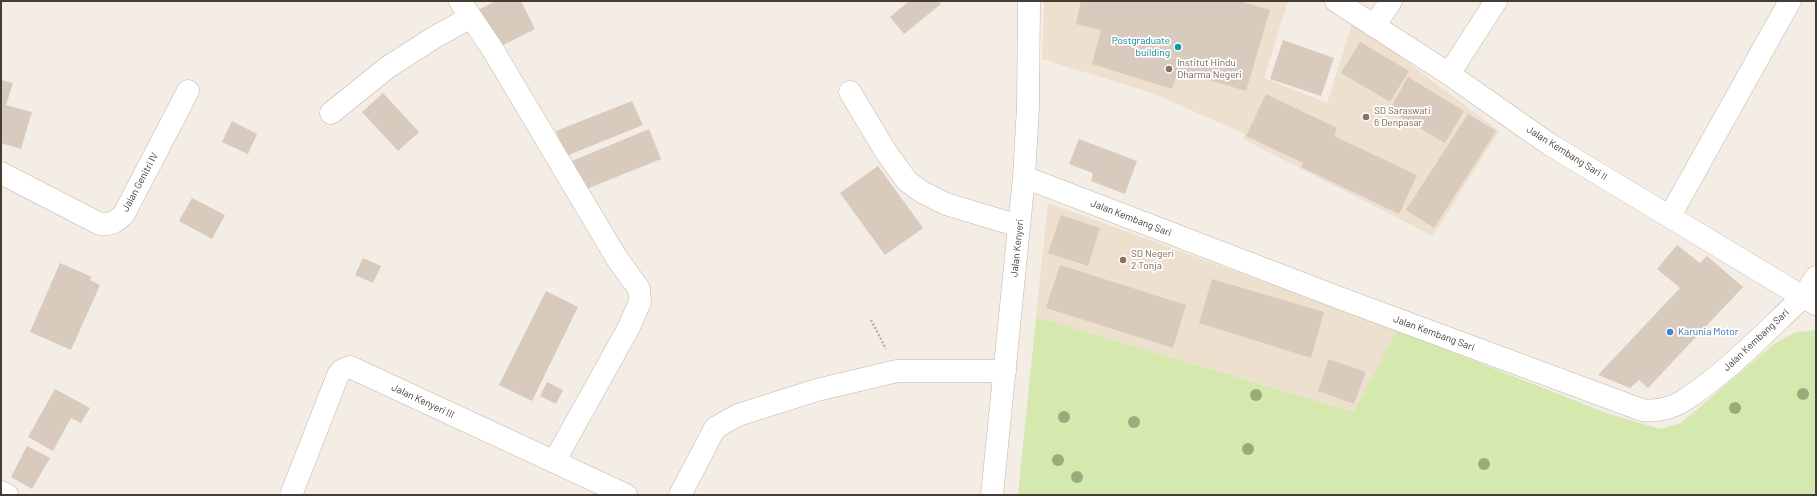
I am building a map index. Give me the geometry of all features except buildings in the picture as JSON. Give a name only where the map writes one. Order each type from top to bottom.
[{"type":"street","name":"Jalan Kenyeri","points":[[992,495],[1024,177],[1028,108],[1029,1]]},
{"type":"street","name":"Jalan Kembang Sari II","points":[[1336,1],[1449,74],[1549,144],[1810,300]]},
{"type":"street","points":[[1374,26],[1391,1]]},
{"type":"street","points":[[1449,74],[1496,1]]},
{"type":"street","points":[[1670,216],[1790,1]]},
{"type":"street","points":[[331,113],[388,67],[435,37],[466,9],[616,257],[639,289],[640,302],[628,329],[554,462]]},
{"type":"street","name":"Jalan Genitri IV","points":[[1,173],[100,224],[107,225],[115,223],[124,214],[188,91]]},
{"type":"street","points":[[850,92],[886,152],[907,181],[922,192],[946,204],[1019,226]]},
{"type":"street","name":"Jalan Kembang Sari","points":[[1024,177],[1337,297],[1642,410],[1650,411],[1663,409],[1682,402],[1719,374],[1810,300],[1816,277]]},
{"type":"street","name":"Jalan Kenyeri III","points":[[291,495],[338,375],[342,370],[350,367],[626,495]]},
{"type":"street","points":[[680,495],[714,428],[732,418],[817,390],[897,370],[1005,371]]},
{"type":"street","points":[[1,492],[7,495]]},
{"type":"path","points":[[871,320],[897,370]]},
{"type":"shaded area","points":[[1044,1],[1288,1],[1264,78],[1327,103],[1353,21],[1499,131],[1433,236],[1243,139],[1245,134],[1152,93],[1042,59]]},
{"type":"shaded area","name":"SD Negeri 2 Tonja","points":[[1048,203],[1397,330],[1355,412],[1036,317]]},
{"type":"green space","points":[[1036,317],[1354,412],[1397,330],[1606,413],[1660,429],[1681,423],[1774,344],[1794,333],[1816,330],[1816,495],[1018,495]]},
{"type":"place","name":"Postgraduate building","points":[[1178,47]]},
{"type":"place","name":"Institut Hindu Dharma Negeri","points":[[1169,69]]},
{"type":"place","name":"SD Saraswati 6 Denpasar","points":[[1366,117]]},
{"type":"place","name":"SD Negeri 2 Tonja","points":[[1123,260]]},
{"type":"place","name":"Karunia Motor","points":[[1670,332]]}]
